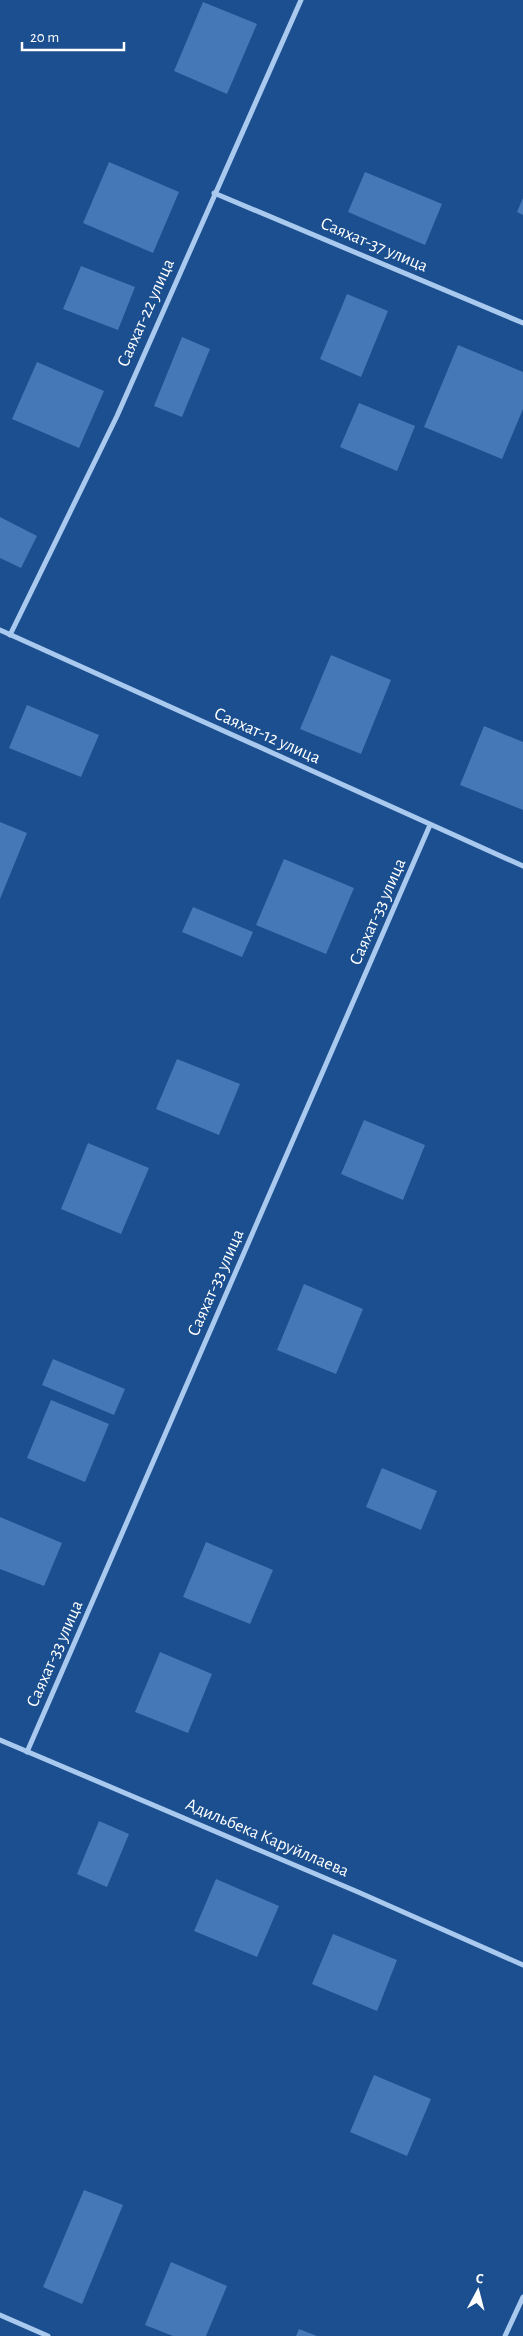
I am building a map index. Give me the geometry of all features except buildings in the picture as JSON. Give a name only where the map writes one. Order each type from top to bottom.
[{"type":"street","name":"Саяхат-22 улица","points":[[10,635],[117,416],[301,0]]},
{"type":"street","name":"Саяхат-37 улица","points":[[214,193],[523,322]]},
{"type":"street","name":"Саяхат-12 улица","points":[[0,630],[523,866]]},
{"type":"street","name":"Саяхат-33 улица","points":[[28,1752],[430,825]]},
{"type":"street","name":"Адильбека Каруйллаева","points":[[0,1740],[358,1892],[523,1965]]},
{"type":"street","points":[[505,2336],[523,2297]]},
{"type":"street","points":[[0,2315],[48,2336]]}]
